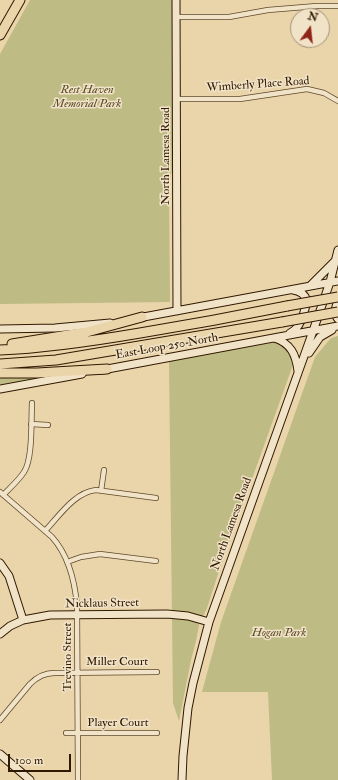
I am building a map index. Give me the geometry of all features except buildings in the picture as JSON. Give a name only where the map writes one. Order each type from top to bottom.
[{"type":"highway","points":[[0,35],[20,0]]},
{"type":"highway","points":[[0,350],[44,348],[102,340],[338,297]]},
{"type":"highway","points":[[0,364],[56,360],[338,312]]},
{"type":"highway","points":[[0,345],[67,336],[142,317]]},
{"type":"highway","points":[[0,373],[37,373],[107,369]]},
{"type":"main road","name":"North Lamesa Road","points":[[176,0],[177,312]]},
{"type":"main road","name":"North Lamesa Road","points":[[182,780],[188,708],[209,622],[330,282],[338,250]]},
{"type":"main road","points":[[311,285],[335,261]]},
{"type":"main road","points":[[0,329],[37,329],[80,326],[177,312],[338,280]]},
{"type":"main road","points":[[272,338],[291,333],[299,326],[307,301],[304,294],[298,290],[291,290]]},
{"type":"main road","points":[[338,300],[335,310],[338,319]]},
{"type":"main road","points":[[298,374],[315,343],[326,333],[338,327]]},
{"type":"main road","name":"East Loop 250 North","points":[[0,390],[272,338],[338,327]]},
{"type":"main road","points":[[272,338],[283,342],[293,351],[296,358],[298,374]]},
{"type":"main road","points":[[0,563],[9,576],[23,620]]},
{"type":"main road","name":"Nicklaus Street","points":[[0,634],[10,626],[23,620],[41,616],[167,614],[188,616],[209,622]]},
{"type":"main road","points":[[0,754],[30,780]]},
{"type":"street","points":[[317,0],[317,6]]},
{"type":"street","points":[[176,17],[229,17],[268,10],[338,6]]},
{"type":"street","name":"Wimberly Place Road","points":[[176,99],[240,99],[306,89],[324,93],[338,101]]},
{"type":"street","points":[[1,494],[23,473],[27,467],[30,457],[32,402]]},
{"type":"street","points":[[31,424],[48,425]]},
{"type":"street","points":[[101,491],[104,470]]},
{"type":"street","points":[[45,531],[80,495],[90,491],[156,498]]},
{"type":"street","name":"Trevino Street","points":[[1,494],[45,531],[58,544],[67,562],[76,592],[78,780]]},
{"type":"street","points":[[67,562],[100,554],[156,561]]},
{"type":"street","name":"Miller Court","points":[[0,720],[30,684],[39,676],[49,673],[157,672]]},
{"type":"street","name":"Player Court","points":[[66,733],[157,733]]},
{"type":"green space","name":"Rest Haven Memorial Park","points":[[30,0],[173,0],[175,151],[169,187],[170,302],[0,304],[0,54]]},
{"type":"green space","name":"Hogan Park","points":[[338,336],[338,780],[272,780],[268,692],[202,692],[221,622],[315,357],[331,338]]},
{"type":"green space","points":[[275,342],[287,348],[294,362],[207,608],[199,625],[179,721],[173,703],[169,361]]},
{"type":"green space","points":[[52,376],[0,385],[0,377]]}]
